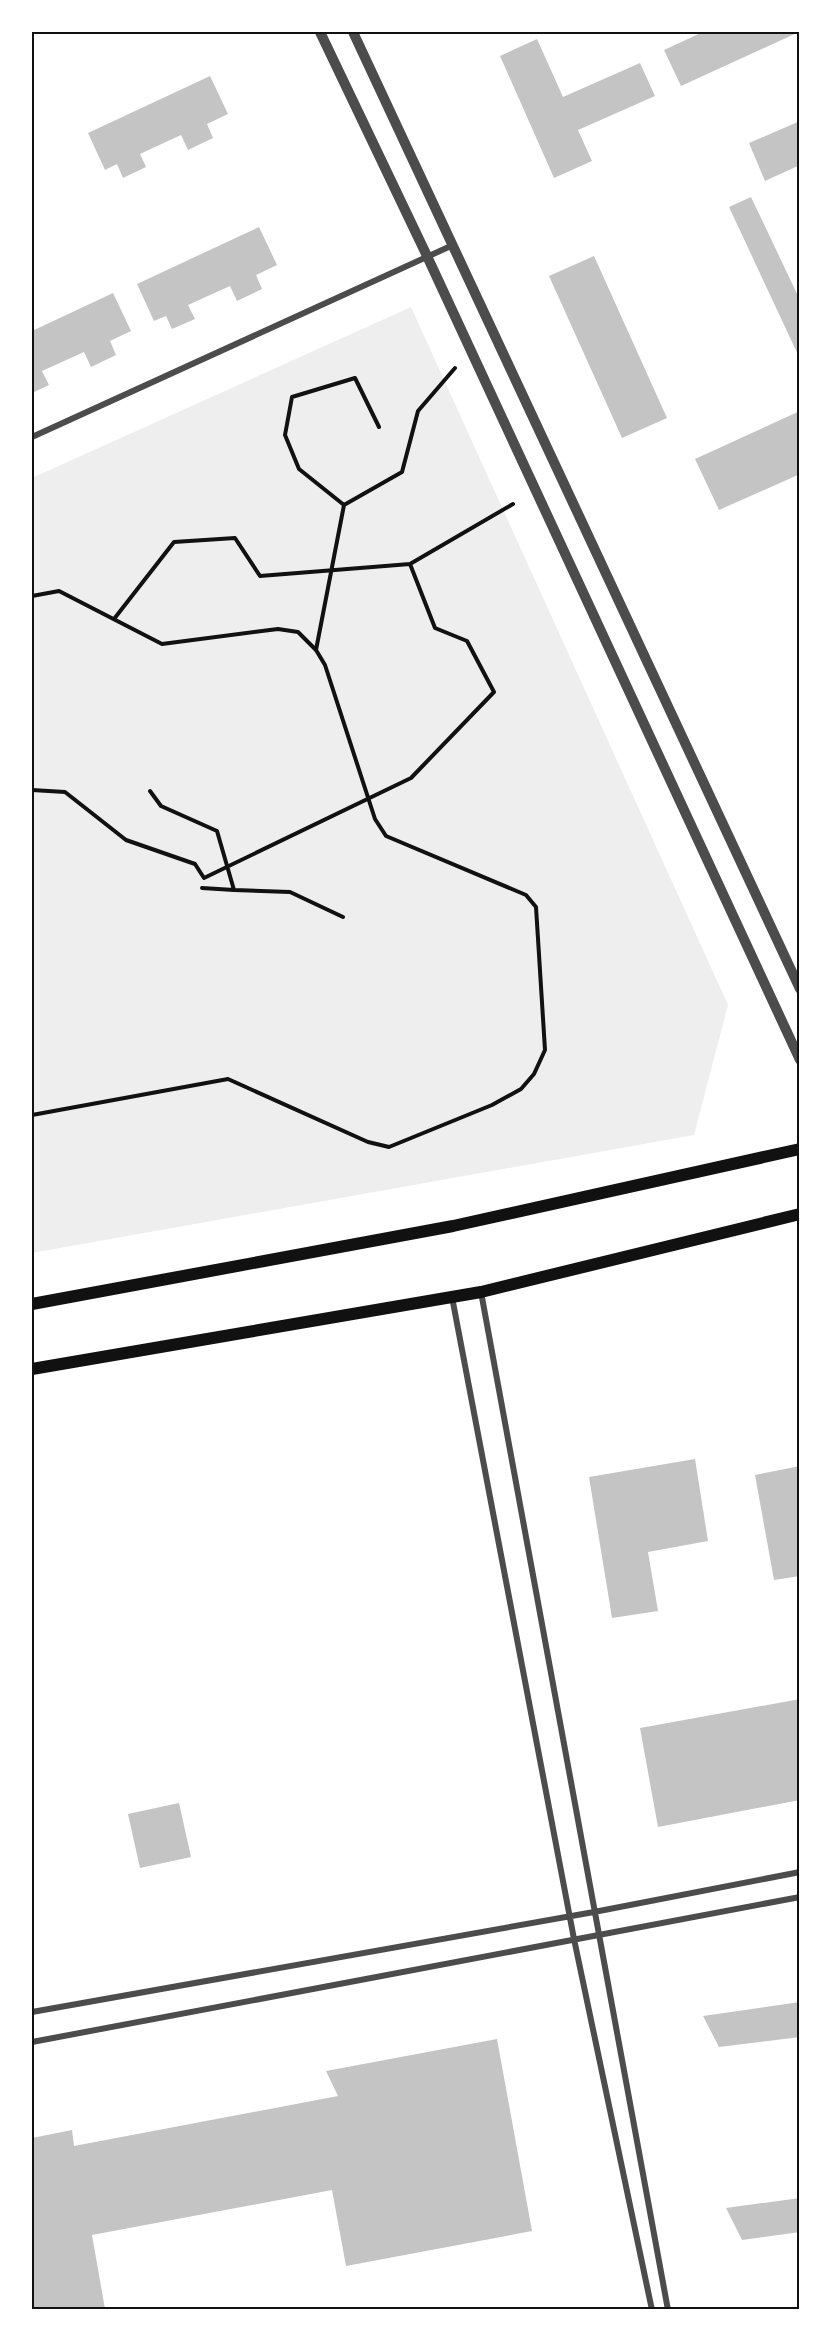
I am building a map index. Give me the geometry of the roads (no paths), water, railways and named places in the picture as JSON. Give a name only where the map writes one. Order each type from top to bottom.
[{"type":"main road","points":[[32,1304],[453,1226],[800,1149]]},
{"type":"main road","points":[[32,1369],[481,1292],[800,1214]]},
{"type":"street","points":[[320,32],[428,256],[800,1060]]},
{"type":"street","points":[[353,32],[800,989]]},
{"type":"street","points":[[32,437],[453,245]]},
{"type":"street","points":[[481,1292],[597,1934],[668,2310]]},
{"type":"street","points":[[452,1296],[574,1939],[652,2310]]},
{"type":"street","points":[[32,2012],[594,1912],[800,1872]]},
{"type":"street","points":[[32,2042],[800,1897]]}]
